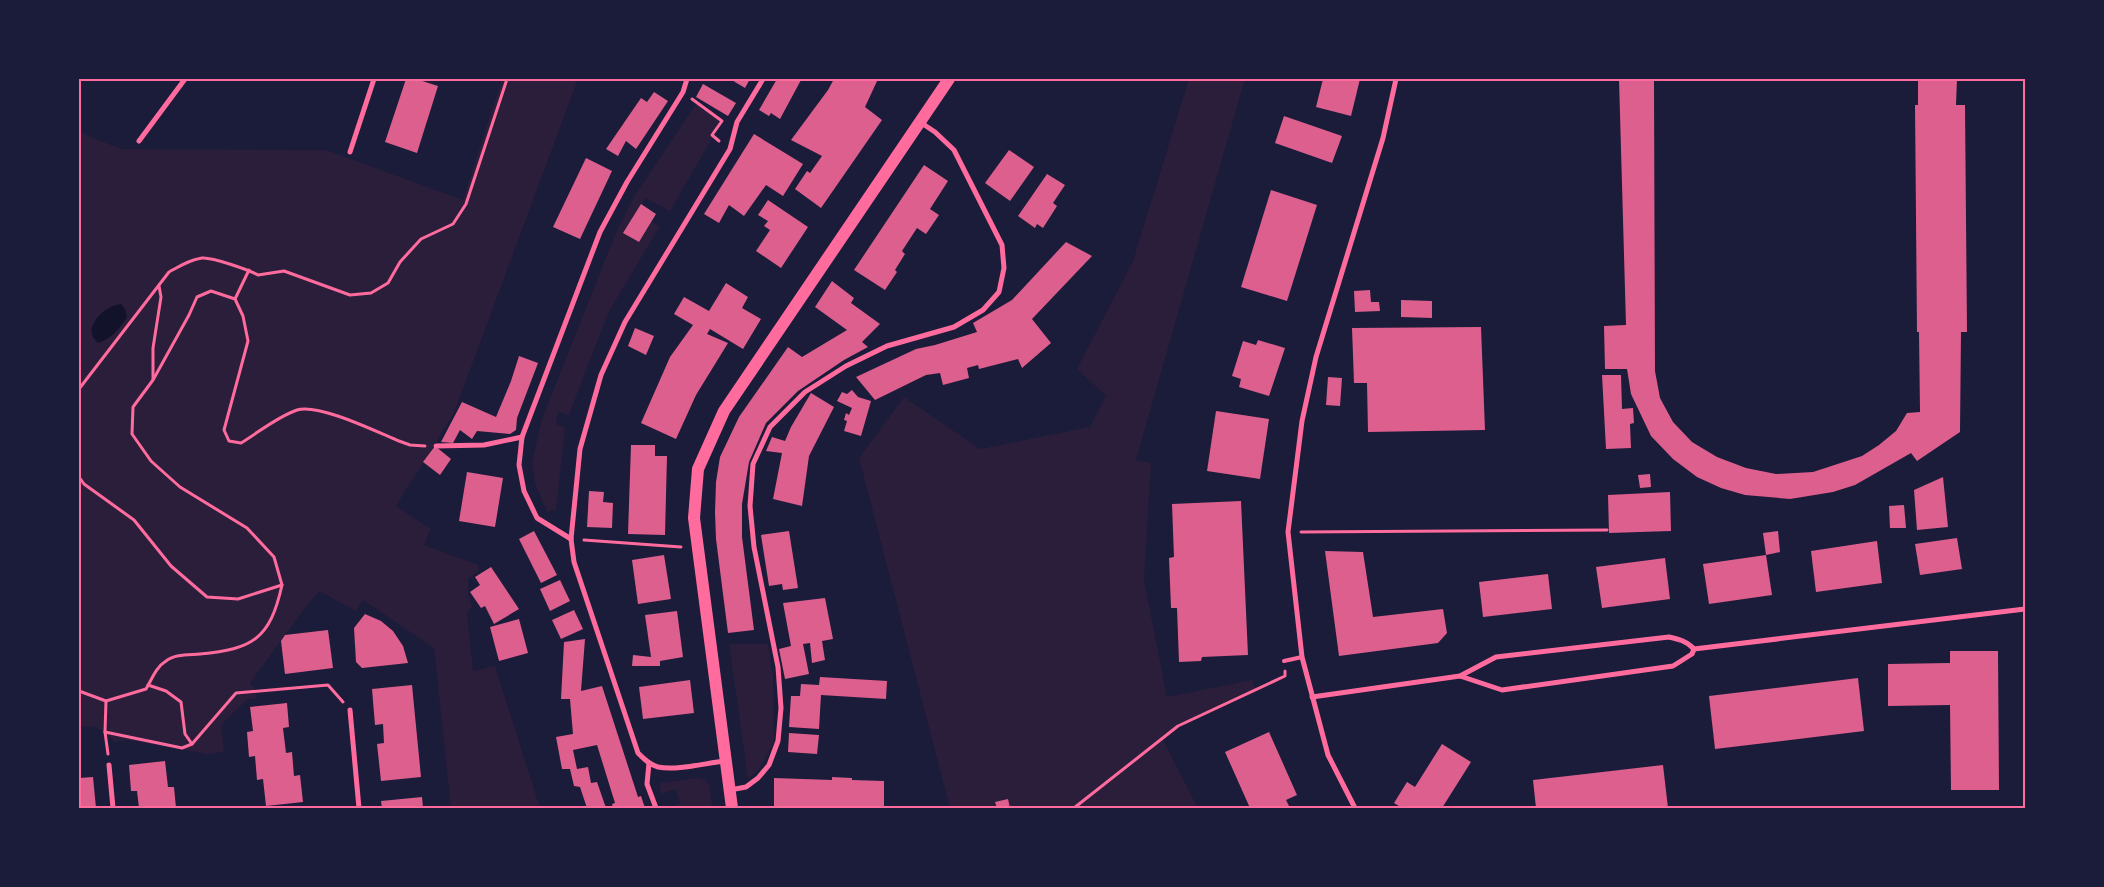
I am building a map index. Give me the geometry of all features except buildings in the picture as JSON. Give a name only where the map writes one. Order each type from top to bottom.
[{"type":"main road","points":[[732,808],[694,518],[698,469],[724,411],[949,79]]},
{"type":"street","points":[[139,141],[184,79]]},
{"type":"street","points":[[350,152],[374,79]]},
{"type":"street","points":[[570,539],[537,518],[524,491],[519,465],[522,437],[600,232],[627,182],[683,92],[687,79]]},
{"type":"street","points":[[725,761],[657,767],[638,754],[574,562],[570,539],[580,449],[601,375],[626,322],[730,149],[737,122],[763,79]]},
{"type":"street","points":[[1355,808],[1328,754],[1302,657],[1288,532],[1302,421],[1316,357],[1384,138],[1396,79]]},
{"type":"street","points":[[729,790],[746,787],[758,778],[769,765],[778,741],[781,708],[778,667],[754,547],[750,506],[753,464],[770,427],[805,392],[846,366],[887,346],[954,327],[983,310],[999,292],[1004,268],[1002,244],[954,150],[935,132],[920,122]]},
{"type":"street","points":[[436,446],[484,445],[522,437]]},
{"type":"street","points":[[1694,649],[2025,609]]},
{"type":"street","points":[[1312,697],[1460,676],[1496,657],[1669,637],[1682,640],[1690,644],[1694,649]]},
{"type":"street","points":[[1460,676],[1502,690],[1673,666],[1692,654],[1694,649]]},
{"type":"street","points":[[350,710],[359,808]]},
{"type":"street","points":[[649,763],[647,784],[656,808]]},
{"type":"street","points":[[109,764],[113,808]]},
{"type":"lane","points":[[1284,661],[1302,657]]},
{"type":"path","points":[[79,389],[159,285],[170,272],[186,262],[204,258],[250,270],[258,275],[284,271],[350,295],[371,293],[388,283],[400,262],[421,239],[453,224],[466,204],[507,79]]},
{"type":"path","points":[[683,92],[722,121],[712,135],[730,149]]},
{"type":"path","points":[[234,299],[250,270]]},
{"type":"path","points":[[153,380],[153,348],[161,297],[159,285]]},
{"type":"path","points":[[79,691],[106,700],[146,689],[157,668],[176,656],[226,651],[248,645],[266,630],[277,607],[282,585],[274,557],[247,528],[180,487],[151,461],[132,434],[133,407],[153,380],[197,297],[211,291],[234,299],[243,316],[248,341],[224,430],[229,441],[240,443],[278,419],[299,409],[319,409],[410,445],[436,446]]},
{"type":"path","points":[[79,477],[84,484],[134,520],[172,566],[208,597],[238,599],[282,585]]},
{"type":"path","points":[[1288,532],[1607,530]]},
{"type":"path","points":[[570,539],[680,547]]},
{"type":"path","points":[[1074,808],[1178,726],[1285,676]]},
{"type":"path","points":[[148,685],[166,691],[181,702],[186,734],[192,744]]},
{"type":"path","points":[[105,732],[182,748],[192,744],[236,693],[328,685],[350,710]]},
{"type":"path","points":[[106,700],[105,732],[109,764]]},
{"type":"shaded area","points":[[502,79],[578,79],[454,413],[396,506],[431,529],[424,545],[478,565],[479,571],[468,579],[468,593],[472,607],[467,613],[473,671],[495,666],[540,808],[451,808],[434,648],[363,600],[356,611],[319,591],[250,683],[255,688],[256,699],[248,699],[221,725],[224,752],[208,754],[127,740],[115,742],[97,727],[79,726],[79,132],[121,149],[326,150],[463,200]]},
{"type":"shaded area","points":[[1189,79],[1245,79],[1136,460],[1151,463],[1144,580],[1167,697],[1252,680],[1256,689],[1178,726],[1162,738],[1198,808],[950,808],[859,458],[904,397],[980,449],[1090,427],[1106,396],[1077,369],[1133,261]]},
{"type":"shaded area","points":[[697,103],[722,121],[670,211],[645,198],[624,233],[639,242],[651,222],[660,226],[608,313],[569,415],[558,412],[556,424],[565,428],[556,510],[547,512],[535,483],[532,463],[542,419],[617,230],[634,197]]},
{"type":"shaded area","points":[[121,304],[125,309],[127,317],[115,333],[98,343],[93,337],[92,331],[96,319],[108,309]]},
{"type":"shaded area","points":[[729,644],[768,644],[773,676],[774,741],[759,770],[748,779]]},
{"type":"shaded area","points":[[699,778],[705,780],[710,786],[712,808],[669,808],[681,803],[675,789],[661,794],[660,783]]}]
